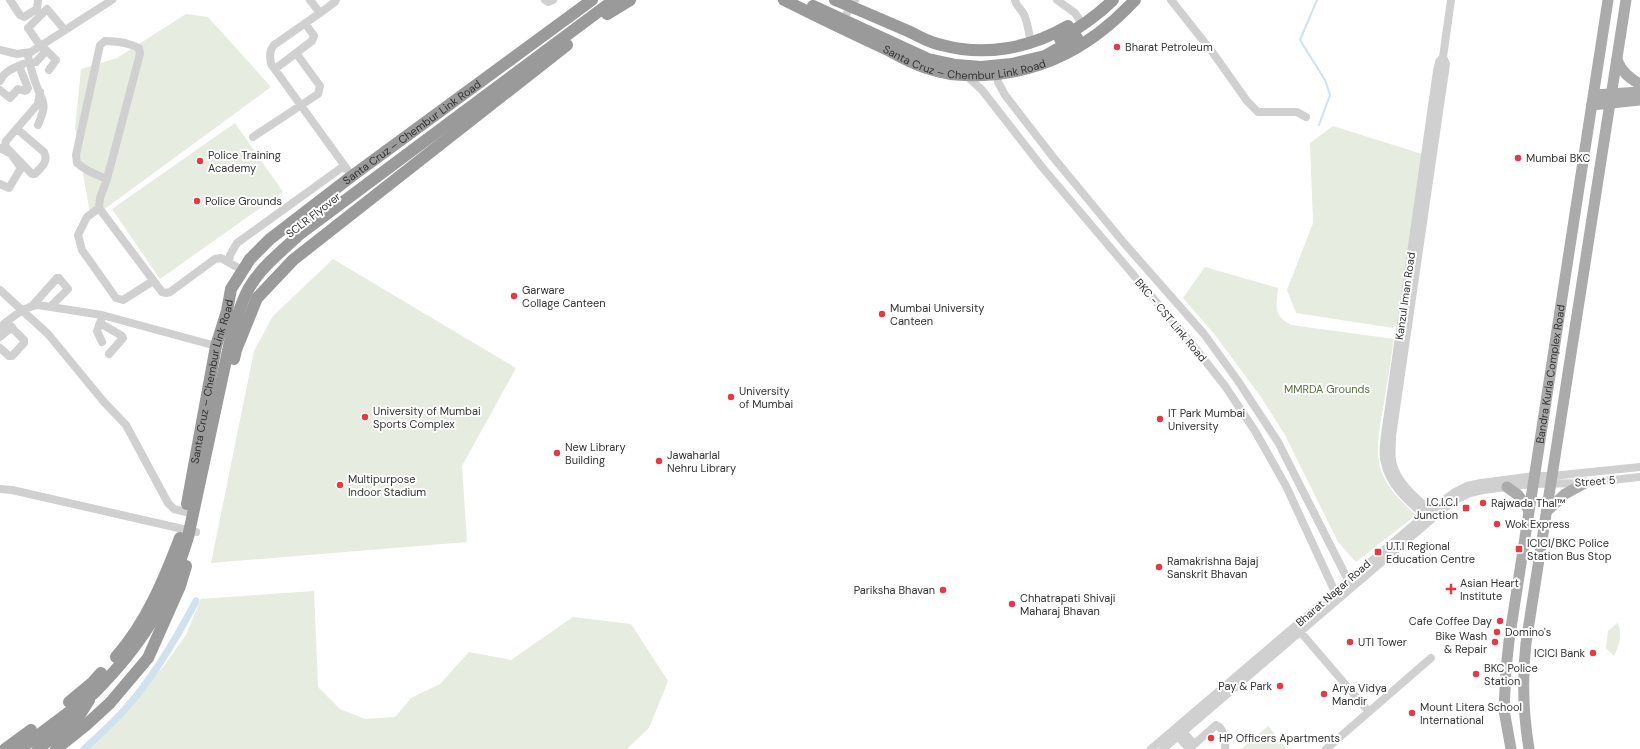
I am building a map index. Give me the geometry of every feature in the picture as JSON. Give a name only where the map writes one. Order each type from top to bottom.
[{"type":"highway","name":"Santa Cruz – Chembur Link Road","points":[[5,749],[94,682],[118,655],[141,623],[165,578],[182,529],[186,512],[216,346],[227,310],[231,289],[250,259],[270,239],[352,176],[592,0]]},
{"type":"highway","name":"SCLR Flyover","points":[[227,310],[253,268],[295,228],[600,0]]},
{"type":"highway","points":[[38,749],[79,716],[93,694],[123,661],[146,632],[165,598],[179,565],[188,537],[232,332],[249,288],[260,273],[270,261],[300,234],[614,0]]},
{"type":"highway","name":"Santa Cruz – Chembur Link Road","points":[[56,749],[110,703],[132,679],[148,658],[180,586],[196,532],[236,350],[257,298],[293,260],[605,15],[630,0]]},
{"type":"highway","name":"Santa Cruz – Chembur Link Road","points":[[784,0],[838,28],[930,70],[967,76],[1018,72],[1065,55],[1093,38],[1111,24],[1135,0]]},
{"type":"highway","points":[[800,0],[928,59],[956,65],[981,67],[1012,64],[1045,56],[1089,31],[1109,16],[1124,0]]},
{"type":"highway","points":[[820,0],[931,51],[957,57],[981,58],[1010,56],[1042,48],[1085,24],[1104,10],[1113,0]]},
{"type":"highway","name":"Santa Cruz – Chembur Link Road","points":[[835,0],[853,3],[941,45],[968,50],[998,50],[1031,42],[1057,32],[1079,19],[1099,3]]},
{"type":"highway","points":[[1099,3],[1111,24]]},
{"type":"highway","points":[[417,127],[434,149]]},
{"type":"highway","points":[[20,749],[93,694]]},
{"type":"main road","name":"Bandra Kurla Complex Road","points":[[1511,749],[1504,710],[1506,669],[1529,510],[1608,0]]},
{"type":"main road","name":"Bandra Kurla Complex Road","points":[[1529,749],[1525,727],[1523,689],[1523,670],[1526,643],[1626,0]]},
{"type":"main road","points":[[1617,60],[1622,70],[1630,79],[1640,84]]},
{"type":"main road","points":[[1593,100],[1640,92]]},
{"type":"main road","points":[[1611,98],[1640,100]]},
{"type":"main road","points":[[1547,511],[1565,494],[1585,483]]},
{"type":"main road","points":[[1507,487],[1518,495],[1529,510]]},
{"type":"street","points":[[10,0],[20,15],[24,18],[37,9],[38,0]]},
{"type":"street","points":[[0,81],[7,72],[19,66],[33,62],[43,48],[64,30],[112,0]]},
{"type":"street","points":[[310,0],[320,13]]},
{"type":"street","points":[[336,0],[274,45],[271,49],[270,57],[275,69],[300,106],[352,176]]},
{"type":"street","points":[[545,0],[548,2],[553,0]]},
{"type":"street","points":[[1016,0],[1017,6],[1025,16],[1031,42]]},
{"type":"street","points":[[1057,0],[1075,13],[1079,19]]},
{"type":"street","points":[[1171,0],[1213,53],[1247,100],[1258,112],[1297,112],[1306,117]]},
{"type":"street","name":"Kanzul Iman Road","points":[[1431,515],[1402,495],[1388,473],[1384,455],[1386,428],[1438,62],[1443,57],[1451,0]]},
{"type":"street","points":[[838,28],[853,3]]},
{"type":"street","points":[[49,70],[56,60],[43,48],[28,28],[47,9],[64,30]]},
{"type":"street","points":[[275,69],[314,38],[305,23]]},
{"type":"street","points":[[107,179],[82,168],[76,163],[76,154],[100,45],[105,41],[111,41],[139,48],[140,54],[107,179],[100,198],[99,208],[162,292],[166,293],[215,259],[221,258],[242,270]]},
{"type":"street","points":[[0,50],[17,54],[27,53],[43,48]]},
{"type":"street","points":[[27,53],[33,62],[36,85],[44,103],[44,111],[38,125]]},
{"type":"street","points":[[253,137],[318,94],[320,86],[296,53]]},
{"type":"street","points":[[0,90],[10,98],[18,89],[24,92],[27,90],[28,88],[19,66]]},
{"type":"street","name":"BKC - CST Link Road","points":[[997,74],[998,82],[1005,94],[1053,157],[1111,228],[1204,334],[1249,398],[1278,442],[1348,580]]},
{"type":"street","name":"BKC - CST Link Road","points":[[967,76],[982,90],[1042,167],[1192,344],[1225,386],[1255,431],[1286,486],[1335,592]]},
{"type":"street","points":[[17,128],[44,152],[46,156],[45,163],[35,174],[32,174],[6,146],[6,141],[17,128],[38,104],[40,92]]},
{"type":"street","points":[[0,148],[11,154],[21,168],[9,188],[0,184]]},
{"type":"street","points":[[1042,167],[1053,157]]},
{"type":"street","points":[[229,262],[230,255],[237,243],[344,166]]},
{"type":"street","points":[[99,208],[87,217],[78,235],[82,250],[116,298],[123,300],[153,281]]},
{"type":"street","points":[[1101,238],[1111,228]]},
{"type":"street","points":[[0,338],[6,326],[22,310],[33,305],[57,278],[59,278],[68,290],[51,306]]},
{"type":"street","points":[[0,290],[48,334],[104,402],[126,424],[168,503],[174,509],[186,512]]},
{"type":"street","points":[[33,305],[51,306],[216,346]]},
{"type":"street","points":[[101,319],[97,331],[102,342]]},
{"type":"street","points":[[101,319],[123,338],[108,354]]},
{"type":"street","points":[[0,348],[9,356],[12,356],[24,343],[24,340],[6,326]]},
{"type":"street","points":[[1238,406],[1249,398]]},
{"type":"street","points":[[1273,464],[1286,458]]},
{"type":"street","name":"Street 5","points":[[1551,480],[1640,466]]},
{"type":"street","name":"Street 5","points":[[1551,480],[1585,483],[1640,477]]},
{"type":"street","points":[[1534,480],[1551,480]]},
{"type":"street","name":"Bharat Nagar Road","points":[[1151,749],[1297,629],[1431,515],[1455,492],[1467,486],[1534,480]]},
{"type":"street","name":"Bharat Nagar Road","points":[[1163,749],[1297,629],[1348,580],[1431,515],[1470,493],[1507,487],[1534,480]]},
{"type":"street","points":[[0,489],[12,490],[196,532]]},
{"type":"street","points":[[1297,629],[1369,712]]},
{"type":"street","points":[[1326,749],[1431,658]]},
{"type":"street","points":[[1181,734],[1191,747],[1216,725],[1222,730],[1225,749]]},
{"type":"green space","points":[[186,14],[208,17],[271,87],[91,219],[75,128],[81,69],[117,58]]},
{"type":"green space","name":"Police Grounds","points":[[235,123],[283,192],[160,279],[112,209]]},
{"type":"green space","points":[[1333,126],[1422,154],[1397,324],[1393,328],[1296,313],[1287,290],[1313,223],[1310,143]]},
{"type":"green space","name":"University of Mumbai Sports Complex","points":[[333,259],[516,368],[462,466],[467,542],[211,563],[254,351],[273,316]]},
{"type":"green space","name":"MMRDA Grounds","points":[[1205,267],[1278,288],[1276,305],[1278,314],[1291,325],[1394,339],[1378,438],[1380,469],[1387,483],[1398,498],[1416,515],[1356,562],[1338,542],[1285,435],[1261,397],[1215,335],[1183,298]]},
{"type":"green space","points":[[314,591],[318,687],[340,709],[365,719],[395,717],[411,698],[440,684],[469,652],[511,660],[573,617],[631,624],[668,681],[649,728],[627,749],[85,749],[163,667],[186,635],[201,599]]},
{"type":"green space","points":[[1617,623],[1620,630],[1620,639],[1614,656],[1606,648],[1608,631]]},
{"type":"green space","points":[[1268,726],[1287,749],[1241,749]]},
{"type":"waterway","points":[[1317,0],[1300,40],[1325,80],[1330,95],[1319,125]]},
{"type":"waterway","points":[[84,749],[121,714],[146,684],[196,601]]},
{"type":"place","name":"Bharat Petroleum","points":[[1117,47]]},
{"type":"place","name":"Mumbai BKC","points":[[1518,158]]},
{"type":"place","name":"Police Training Academy","points":[[200,161]]},
{"type":"place","name":"Police Grounds","points":[[197,201]]},
{"type":"place","name":"Garware Collage Canteen","points":[[514,296]]},
{"type":"place","name":"Mumbai University Canteen","points":[[882,314]]},
{"type":"place","name":"University of Mumbai","points":[[731,397]]},
{"type":"place","name":"University of Mumbai Sports Complex","points":[[365,417]]},
{"type":"place","name":"IT Park Mumbai University","points":[[1160,419]]},
{"type":"place","name":"New Library Building","points":[[557,453]]},
{"type":"place","name":"Jawaharlal Nehru Library","points":[[659,461]]},
{"type":"place","name":"Multipurpose Indoor Stadium","points":[[340,485]]},
{"type":"place","name":"Rajwada Thal™","points":[[1483,503]]},
{"type":"place","name":"I.C.I.C.I Junction","points":[[1466,508]]},
{"type":"place","name":"Wok Express","points":[[1497,524]]},
{"type":"place","name":"ICICI/BKC Police Station Bus Stop","points":[[1519,549]]},
{"type":"place","name":"U.T.I Regional Education Centre","points":[[1378,552]]},
{"type":"place","name":"Ramakrishna Bajaj Sanskrit Bhavan","points":[[1159,567]]},
{"type":"place","name":"Asian Heart Institute","points":[[1451,589]]},
{"type":"place","name":"Pariksha Bhavan","points":[[943,590]]},
{"type":"place","name":"Chhatrapati Shivaji Maharaj Bhavan","points":[[1012,604]]},
{"type":"place","name":"Cafe Coffee Day","points":[[1500,621]]},
{"type":"place","name":"Domino's","points":[[1497,632]]},
{"type":"place","name":"UTI Tower","points":[[1350,642]]},
{"type":"place","name":"Bike Wash & Repair","points":[[1495,642]]},
{"type":"place","name":"ICICI Bank","points":[[1593,653]]},
{"type":"place","name":"BKC Police Station","points":[[1476,674]]},
{"type":"place","name":"Pay & Park","points":[[1280,686]]},
{"type":"place","name":"Arya Vidya Mandir","points":[[1324,694]]},
{"type":"place","name":"Mount Litera School International","points":[[1412,713]]},
{"type":"place","name":"HP Officers Apartments","points":[[1211,738]]}]
